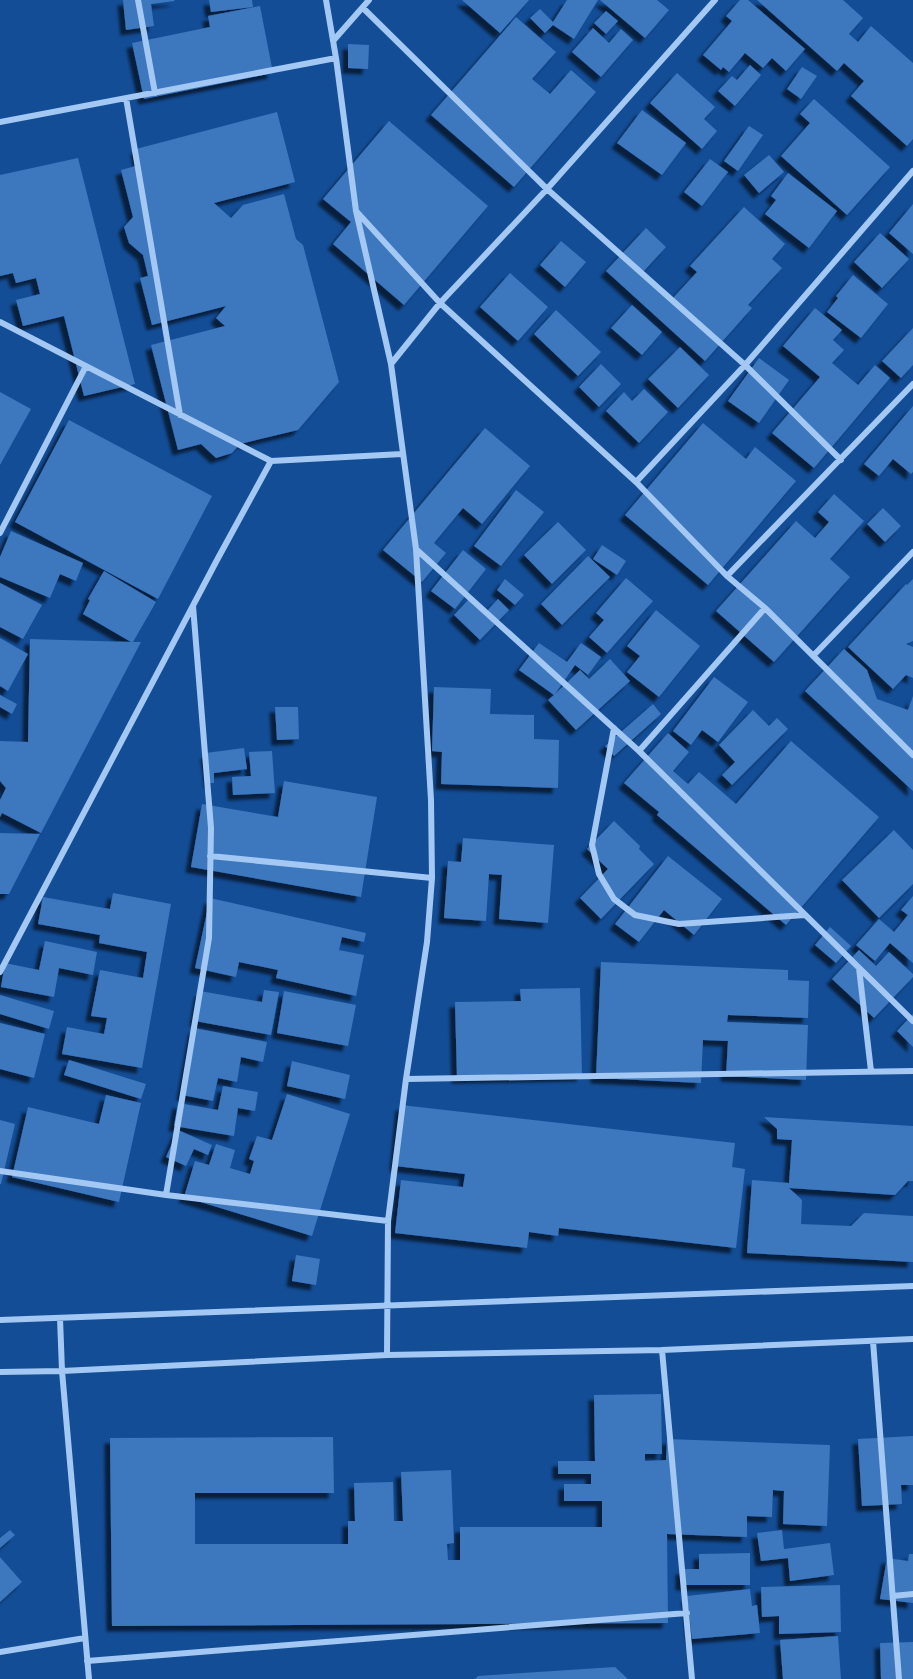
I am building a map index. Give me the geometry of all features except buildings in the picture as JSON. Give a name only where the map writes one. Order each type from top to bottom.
[{"type":"street","points":[[138,0],[155,93]]},
{"type":"street","points":[[326,0],[356,211],[391,364],[416,549],[431,800],[432,878],[427,942],[406,1079],[388,1221],[387,1355]]},
{"type":"street","points":[[333,41],[369,0]]},
{"type":"street","points":[[391,364],[440,303],[547,189],[715,0]]},
{"type":"street","points":[[363,8],[547,189],[745,364],[841,460]]},
{"type":"street","points":[[0,122],[336,58]]},
{"type":"street","points":[[126,98],[180,415]]},
{"type":"street","points":[[636,482],[745,364],[913,171]]},
{"type":"street","points":[[356,211],[440,303],[636,482],[727,576],[765,608],[913,755]]},
{"type":"street","points":[[0,322],[271,461],[402,454]]},
{"type":"street","points":[[0,533],[86,366]]},
{"type":"street","points":[[727,576],[913,384]]},
{"type":"street","points":[[1,968],[271,461]]},
{"type":"street","points":[[416,549],[639,751],[913,1022]]},
{"type":"street","points":[[813,656],[913,552]]},
{"type":"street","points":[[166,1195],[209,938],[211,828],[193,606]]},
{"type":"street","points":[[639,751],[765,608]]},
{"type":"street","points":[[614,729],[592,845],[599,874],[614,899],[635,915],[679,924],[805,915]]},
{"type":"street","points":[[210,856],[432,878]]},
{"type":"street","points":[[859,968],[872,1071]]},
{"type":"street","points":[[406,1079],[913,1071]]},
{"type":"street","points":[[0,1171],[166,1195],[388,1221]]},
{"type":"street","points":[[0,1320],[913,1286]]},
{"type":"street","points":[[60,1318],[62,1371],[89,1679]]},
{"type":"street","points":[[0,1372],[387,1355],[662,1350],[913,1339]]},
{"type":"street","points":[[873,1341],[899,1679]]},
{"type":"street","points":[[662,1350],[692,1679]]},
{"type":"street","points":[[893,1596],[913,1594]]},
{"type":"street","points":[[87,1661],[687,1613]]},
{"type":"street","points":[[0,1652],[85,1638]]}]
